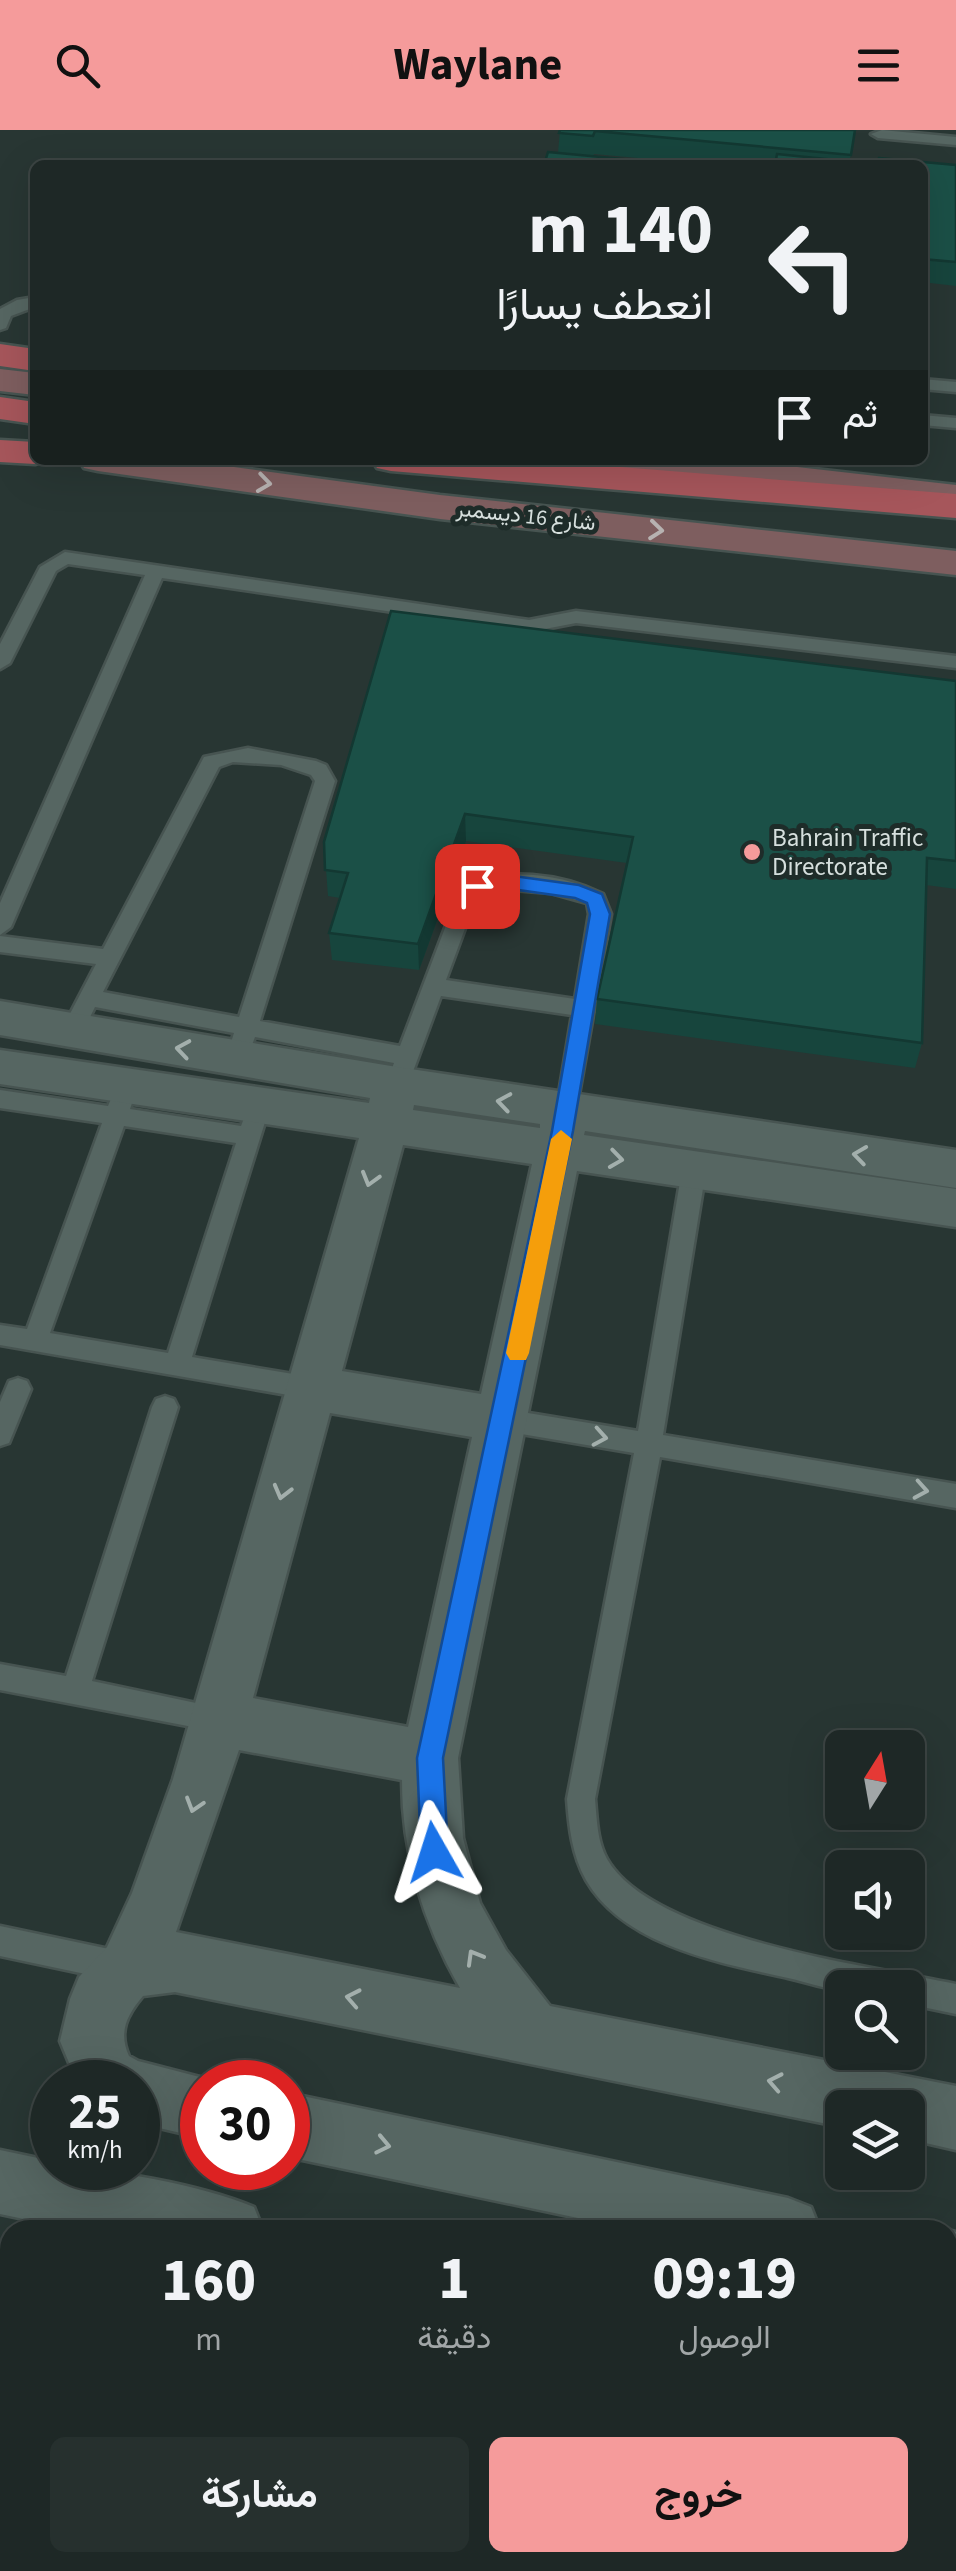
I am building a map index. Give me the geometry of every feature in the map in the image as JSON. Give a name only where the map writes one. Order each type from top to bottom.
[{"type":"main road","points":[[0,356],[30,359]]},
{"type":"main road","points":[[0,380],[30,383]]},
{"type":"main road","points":[[0,408],[30,412]]},
{"type":"main road","points":[[0,448],[30,451]]},
{"type":"main road","name":"شارع 16 ديسمبر","points":[[134,465],[440,507],[956,563]]},
{"type":"main road","points":[[452,465],[956,506]]},
{"type":"main road","points":[[678,465],[956,497]]},
{"type":"street","points":[[51,1075],[81,1014]]},
{"type":"street","points":[[0,1018],[81,1014],[243,1042],[396,1089],[563,1131],[694,1170],[926,1178]]},
{"type":"street","points":[[0,1067],[51,1075],[121,1102],[254,1121],[396,1089]]},
{"type":"street","points":[[100,2060],[92,2041],[100,1999],[128,1968],[183,1841],[396,1089]]},
{"type":"street","points":[[563,1131],[926,1178],[956,1208]]},
{"type":"street","points":[[534,2034],[498,1996],[468,1950],[447,1901],[434,1852],[430,1758],[563,1131]]},
{"type":"street","points":[[311,1388],[504,1420]]},
{"type":"street","points":[[219,1719],[430,1758]]},
{"type":"street","points":[[128,1968],[175,1962],[825,2092]]},
{"type":"street","points":[[925,2112],[956,2118]]},
{"type":"street","points":[[310,2130],[740,2220]]},
{"type":"street","points":[[0,2182],[183,2220]]},
{"type":"lane","points":[[878,134],[956,141]]},
{"type":"lane","points":[[0,325],[4,313],[30,302]]},
{"type":"lane","points":[[928,385],[956,387]]},
{"type":"lane","points":[[928,421],[956,424]]},
{"type":"lane","points":[[0,662],[49,567],[58,560],[72,558],[529,626],[576,617],[956,662]]},
{"type":"lane","points":[[0,927],[156,568]]},
{"type":"lane","points":[[81,1014],[211,762],[235,754],[313,766],[323,776],[323,788],[243,1042]]},
{"type":"lane","points":[[396,1089],[468,891],[498,880],[579,892],[596,899],[600,907],[563,1131]]},
{"type":"lane","points":[[0,944],[109,958]]},
{"type":"lane","points":[[431,986],[584,1009]]},
{"type":"lane","points":[[0,1099],[121,1102],[35,1341]]},
{"type":"lane","points":[[177,1365],[254,1121]]},
{"type":"lane","points":[[694,1170],[580,1824],[597,1872],[614,1893],[666,1928],[701,1943],[825,1970]]},
{"type":"lane","points":[[0,1336],[311,1388]]},
{"type":"lane","points":[[0,1435],[18,1389]]},
{"type":"lane","points":[[75,1692],[165,1407]]},
{"type":"lane","points":[[504,1420],[956,1496]]},
{"type":"lane","points":[[0,1678],[219,1719]]},
{"type":"lane","points":[[0,1941],[128,1968]]},
{"type":"lane","points":[[925,1992],[956,1999]]},
{"type":"building","points":[[560,130],[855,130],[851,155],[595,131],[593,136],[559,133]]},
{"type":"building","points":[[548,152],[633,160],[546,160]]},
{"type":"building","points":[[777,154],[836,160],[776,160]]},
{"type":"building","points":[[928,162],[956,165],[956,262],[928,260]]},
{"type":"building","name":"Bahrain Traffic Directorate","points":[[391,611],[956,681],[956,861],[927,858],[922,1043],[597,999],[633,837],[465,814],[418,944],[329,933],[348,873],[325,870],[324,842]]},
{"type":"slow traffic","points":[[518,1353],[561,1139]]},
{"type":"place","name":"Bahrain Traffic Directorate","points":[[752,852]]},
{"type":"route","points":[[434,1852],[430,1758],[563,1131],[600,914],[596,899],[588,894],[498,880],[477,886]]}]
